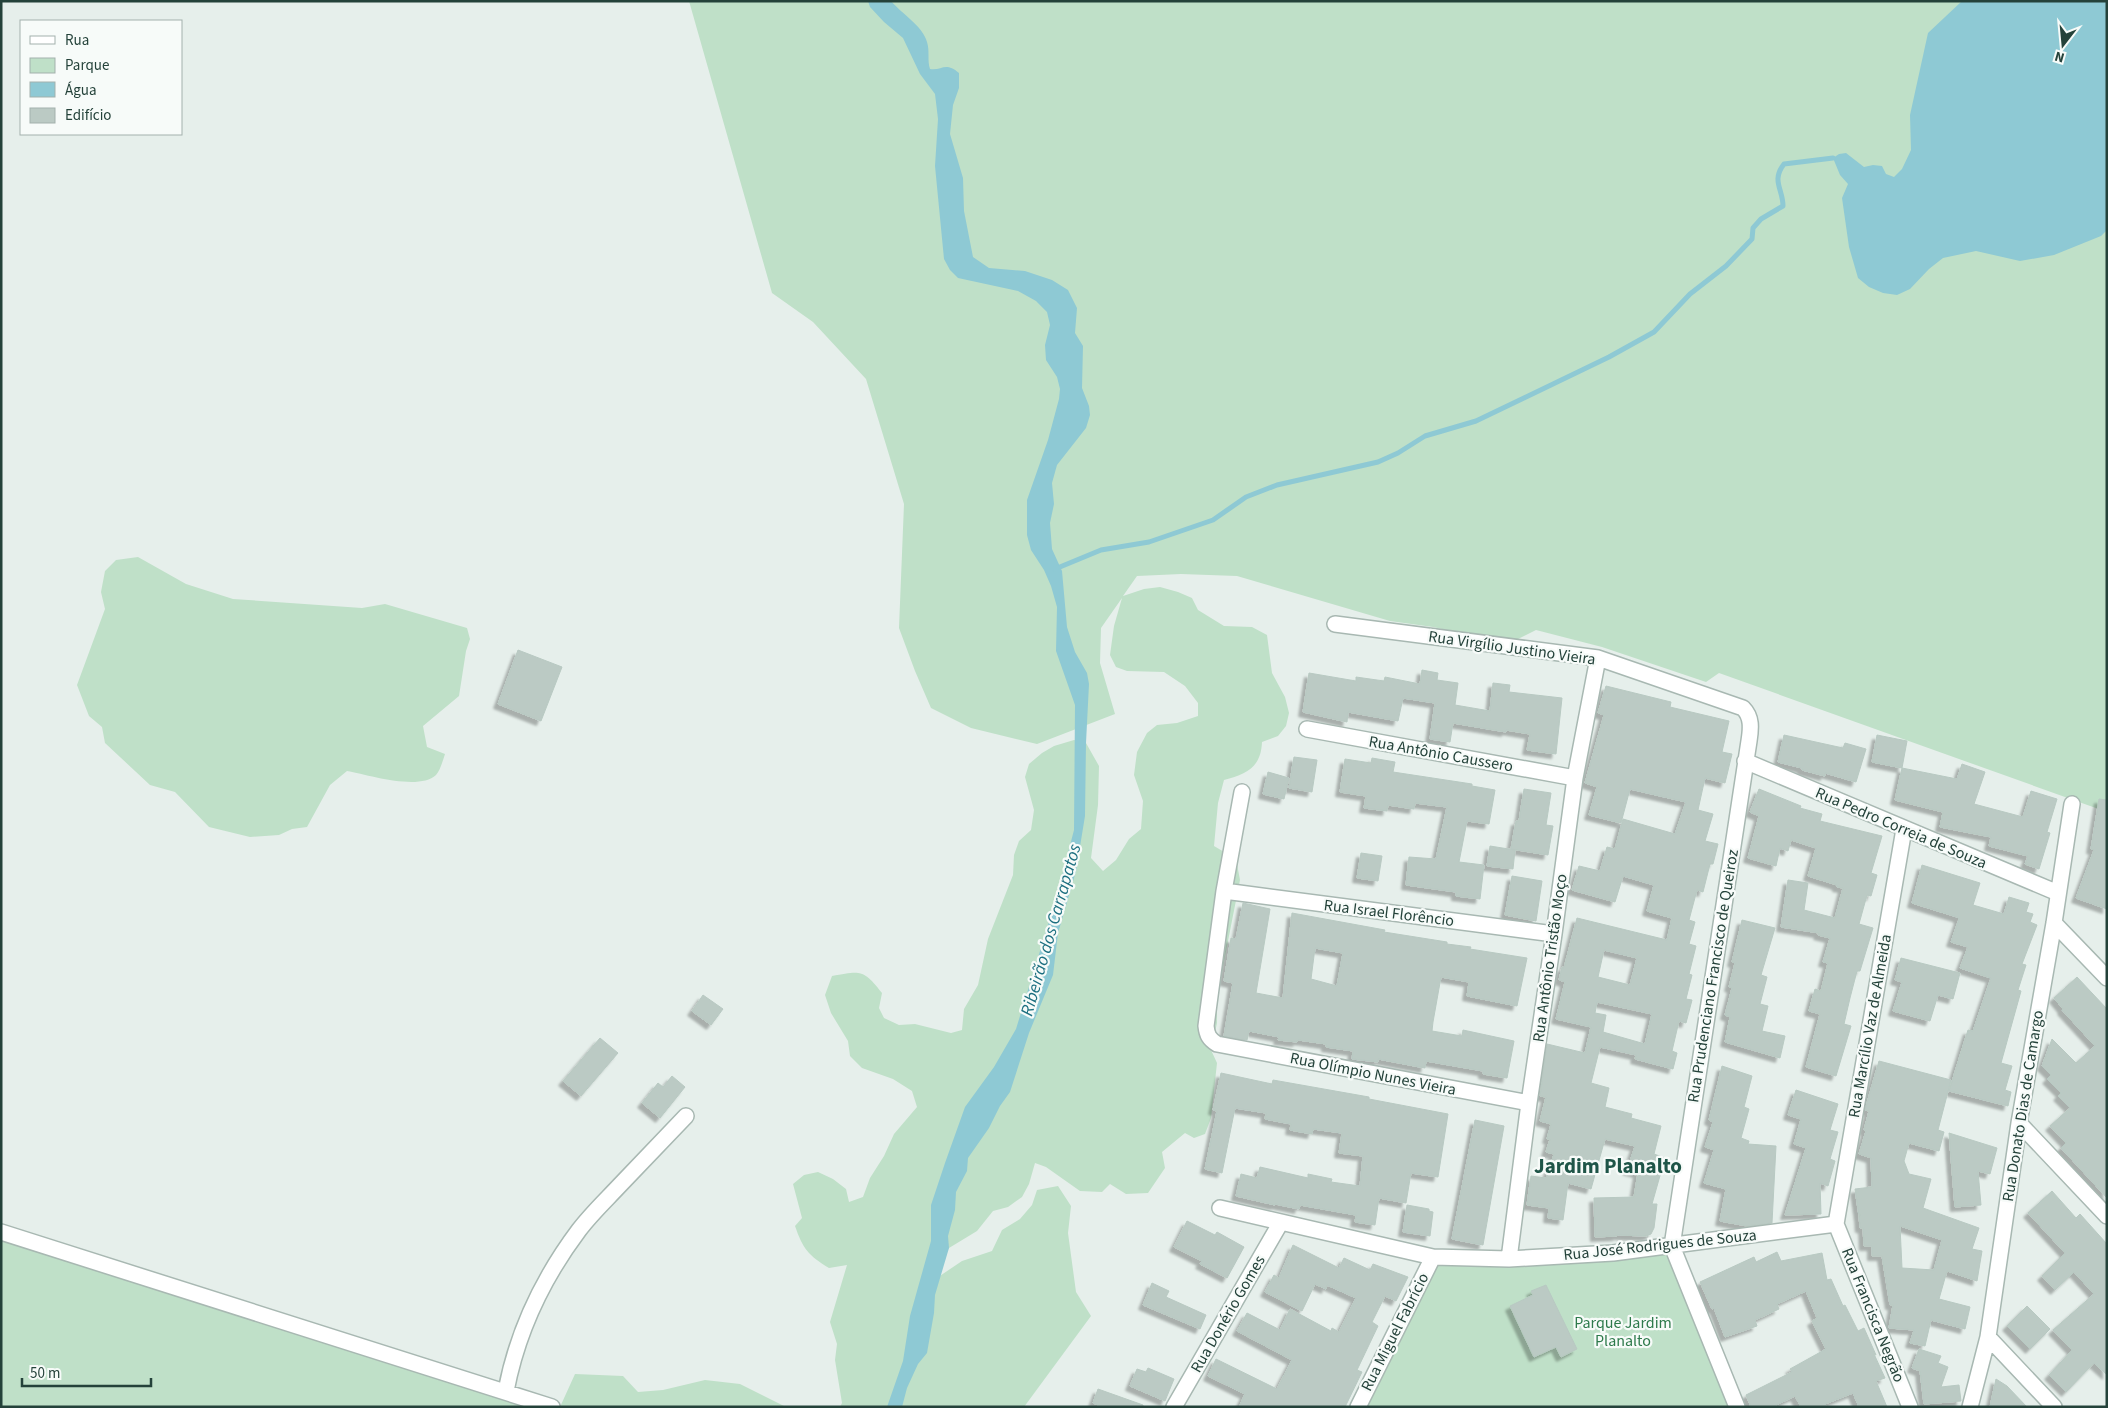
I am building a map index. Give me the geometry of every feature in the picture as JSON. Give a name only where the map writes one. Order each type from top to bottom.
[{"type":"street","name":"Rua Virgílio Justino Vieira","points":[[1335,624],[1598,658],[1743,708]]},
{"type":"street","name":"Rua Antônio Tristão Moço","points":[[1509,1259],[1528,1104],[1575,778],[1598,658]]},
{"type":"street","name":"Rua Prudenciano Francisco de Queiroz","points":[[1672,1246],[1750,730],[1748,713],[1743,708]]},
{"type":"street","name":"Rua Antônio Caussero","points":[[1307,729],[1575,778]]},
{"type":"street","name":"Rua Pedro Correia de Souza","points":[[1745,761],[2058,893]]},
{"type":"street","points":[[1224,891],[1242,792]]},
{"type":"street","name":"Rua Donato Dias de Camargo","points":[[1970,1407],[1988,1337],[2019,1123],[2054,922],[2072,804]]},
{"type":"street","name":"Rua Marcílio Vaz de Almeida","points":[[1836,1224],[1904,829]]},
{"type":"street","name":"Rua Israel Florêncio","points":[[1224,891],[1554,934]]},
{"type":"street","name":"Rua Olímpio Nunes Vieira","points":[[1224,891],[1206,1026],[1207,1034],[1211,1040],[1218,1044],[1528,1104]]},
{"type":"street","points":[[2054,922],[2107,978]]},
{"type":"street","points":[[506,1391],[512,1361],[521,1333],[558,1260],[580,1229],[686,1116]]},
{"type":"street","points":[[2019,1123],[2107,1216]]},
{"type":"street","name":"Rua José Rodrigues de Souza","points":[[1220,1208],[1433,1257],[1509,1259],[1613,1253],[1836,1224]]},
{"type":"street","name":"Rua Donério Gomes","points":[[1174,1407],[1281,1222]]},
{"type":"street","name":"Rua Francisca Negrão","points":[[1836,1224],[1910,1407]]},
{"type":"street","points":[[1,1232],[552,1407]]},
{"type":"street","points":[[1672,1246],[1738,1407]]},
{"type":"street","name":"Rua Miguel Fabrício","points":[[1358,1407],[1433,1257]]},
{"type":"street","points":[[1988,1337],[2054,1407]]},
{"type":"green space","points":[[689,1],[2107,1],[2107,812],[1719,673],[1706,682],[1602,647],[1536,630],[1518,639],[1497,641],[1433,627],[1390,621],[1237,576],[1181,574],[1137,576],[1123,596],[1144,589],[1160,587],[1192,598],[1198,610],[1224,626],[1252,627],[1267,635],[1272,673],[1285,697],[1289,713],[1286,726],[1278,736],[1262,742],[1259,758],[1255,764],[1245,772],[1224,780],[1218,803],[1214,846],[1236,859],[1240,880],[1217,997],[1217,1023],[1211,1050],[1217,1063],[1211,1118],[1205,1134],[1194,1138],[1185,1133],[1162,1152],[1165,1168],[1148,1193],[1126,1194],[1110,1184],[1102,1192],[1080,1191],[1046,1167],[1035,1163],[1029,1184],[1022,1197],[1008,1207],[993,1211],[977,1231],[949,1248],[919,1290],[962,1261],[992,1251],[1002,1230],[1020,1219],[1032,1205],[1037,1190],[1058,1186],[1071,1206],[1068,1233],[1076,1292],[1091,1316],[1024,1407],[840,1407],[842,1403],[835,1360],[837,1344],[830,1322],[847,1265],[829,1268],[807,1251],[795,1226],[802,1218],[793,1184],[804,1175],[818,1172],[833,1179],[846,1189],[849,1202],[863,1197],[870,1178],[884,1156],[894,1134],[917,1107],[912,1091],[893,1079],[862,1068],[850,1056],[848,1041],[831,1013],[825,995],[832,976],[856,973],[865,976],[882,993],[879,1008],[884,1018],[899,1025],[915,1024],[951,1033],[962,1030],[964,1009],[978,985],[988,939],[1013,875],[1014,855],[1019,841],[1031,830],[1034,810],[1025,777],[1029,764],[1054,746],[1074,740],[1086,743],[1099,766],[1098,805],[1091,858],[1103,871],[1116,860],[1129,839],[1141,829],[1143,801],[1134,775],[1137,752],[1147,733],[1157,725],[1177,723],[1198,716],[1198,703],[1185,686],[1164,672],[1127,671],[1116,667],[1110,655],[1114,626],[1122,598],[1101,628],[1100,663],[1115,714],[1037,744],[971,728],[931,708],[899,628],[904,504],[866,379],[813,322],[772,293]]},
{"type":"green space","points":[[138,557],[186,584],[233,599],[362,608],[385,604],[467,628],[470,639],[466,651],[459,696],[423,726],[427,747],[445,754],[436,775],[428,780],[406,782],[347,771],[330,785],[307,827],[292,829],[279,835],[250,837],[209,827],[175,792],[150,785],[105,743],[102,727],[89,716],[77,685],[105,609],[101,592],[105,571],[116,560]]},
{"type":"green space","points":[[1,1240],[86,1265],[525,1407],[1,1407]]},
{"type":"green space","name":"Parque Jardim Planalto","points":[[1669,1250],[1734,1407],[1363,1407],[1435,1262]]},
{"type":"green space","points":[[575,1374],[623,1376],[638,1392],[663,1390],[705,1380],[740,1384],[786,1407],[560,1407]]},
{"type":"water","name":"Ribeirão dos Carrapatos","points":[[868,1],[891,1],[917,25],[927,42],[930,69],[947,67],[959,73],[959,88],[953,105],[950,134],[963,178],[964,211],[973,257],[989,268],[1025,271],[1052,280],[1068,290],[1077,308],[1075,333],[1083,346],[1082,388],[1089,406],[1090,415],[1086,428],[1057,465],[1052,483],[1054,504],[1050,523],[1052,549],[1062,571],[1067,627],[1075,652],[1087,673],[1089,684],[1085,816],[1076,871],[1058,933],[1053,975],[1029,1033],[1010,1092],[1000,1106],[989,1128],[968,1158],[967,1171],[956,1192],[955,1210],[948,1236],[949,1248],[935,1295],[927,1353],[918,1364],[907,1388],[902,1407],[887,1407],[903,1361],[910,1316],[931,1241],[931,1205],[965,1107],[994,1067],[1016,1029],[1056,899],[1074,830],[1075,705],[1056,651],[1057,607],[1051,586],[1044,570],[1031,550],[1027,535],[1027,500],[1048,440],[1060,389],[1057,377],[1046,360],[1045,345],[1050,325],[1047,312],[1036,301],[1018,291],[958,278],[950,270],[944,259],[935,166],[938,119],[935,94],[920,74],[903,38],[884,22],[870,7]]},
{"type":"water","points":[[1962,1],[2107,1],[2107,230],[2101,236],[2054,255],[2020,261],[1976,251],[1943,258],[1929,269],[1910,289],[1897,295],[1883,293],[1869,287],[1858,278],[1849,247],[1842,198],[1848,184],[1840,175],[1833,158],[1839,154],[1846,153],[1864,167],[1882,166],[1886,174],[1894,177],[1902,169],[1911,150],[1910,115],[1928,33]]},
{"type":"building","points":[[518,650],[562,667],[541,721],[498,704]]},
{"type":"building","points":[[1422,670],[1438,673],[1437,680],[1458,683],[1455,705],[1490,711],[1493,683],[1510,685],[1509,692],[1562,698],[1556,754],[1527,750],[1530,734],[1453,723],[1450,742],[1430,739],[1435,703],[1403,698],[1398,721],[1348,712],[1347,722],[1303,712],[1309,673],[1356,681],[1356,677],[1384,681],[1385,677],[1420,684]]},
{"type":"building","points":[[1606,686],[1671,702],[1670,707],[1729,721],[1722,752],[1732,754],[1725,783],[1705,778],[1698,810],[1713,814],[1705,841],[1718,844],[1713,864],[1710,864],[1703,892],[1697,890],[1689,920],[1695,922],[1689,944],[1696,946],[1689,974],[1692,975],[1686,999],[1692,1000],[1686,1023],[1679,1021],[1672,1051],[1677,1053],[1673,1069],[1635,1059],[1636,1055],[1600,1047],[1591,1083],[1609,1088],[1605,1107],[1632,1114],[1631,1118],[1661,1126],[1654,1154],[1665,1158],[1652,1204],[1657,1204],[1654,1228],[1651,1234],[1646,1236],[1617,1235],[1595,1237],[1594,1198],[1634,1197],[1638,1173],[1627,1170],[1635,1146],[1605,1139],[1591,1189],[1568,1183],[1563,1220],[1548,1218],[1549,1208],[1527,1205],[1531,1176],[1546,1178],[1554,1154],[1546,1152],[1550,1139],[1547,1139],[1551,1124],[1540,1121],[1546,1097],[1540,1096],[1547,1044],[1585,1053],[1591,1027],[1556,1019],[1565,982],[1559,980],[1577,918],[1667,940],[1672,918],[1647,911],[1654,885],[1623,876],[1615,902],[1572,890],[1579,866],[1600,871],[1607,847],[1615,849],[1623,819],[1675,834],[1686,802],[1630,789],[1621,823],[1589,815],[1597,787],[1585,783],[1604,715],[1598,713]],"holes":[[[1604,950],[1637,958],[1630,985],[1598,977]],[[1597,1002],[1652,1014],[1645,1044],[1603,1032],[1606,1015],[1595,1013]]]},
{"type":"building","points":[[1784,735],[1843,748],[1845,743],[1866,749],[1856,782],[1825,773],[1825,776],[1778,762]]},
{"type":"building","points":[[1877,735],[1907,741],[1902,768],[1872,762]]},
{"type":"building","points":[[1294,757],[1317,760],[1312,792],[1289,788]]},
{"type":"building","points":[[1372,758],[1395,762],[1393,772],[1472,784],[1472,786],[1495,790],[1489,824],[1467,821],[1459,862],[1484,865],[1480,899],[1456,896],[1456,892],[1406,885],[1409,857],[1436,859],[1447,807],[1415,803],[1414,809],[1388,805],[1387,811],[1364,808],[1366,796],[1340,792],[1345,759],[1371,763]]},
{"type":"building","points":[[1962,764],[1985,772],[1974,804],[2023,817],[2031,791],[2057,799],[2047,832],[2050,833],[2039,869],[2025,864],[2028,856],[1989,846],[1991,837],[1940,827],[1943,812],[1895,800],[1902,768],[1957,779]]},
{"type":"building","points":[[1268,772],[1289,778],[1284,799],[1263,794]]},
{"type":"building","points":[[1524,789],[1551,793],[1546,825],[1553,826],[1548,855],[1511,849],[1516,821],[1519,821]]},
{"type":"building","points":[[1759,789],[1801,806],[1800,808],[1822,814],[1820,821],[1882,836],[1871,873],[1877,875],[1871,896],[1867,895],[1859,924],[1873,928],[1860,971],[1857,971],[1850,998],[1844,1024],[1851,1026],[1836,1076],[1806,1067],[1820,1014],[1809,1011],[1815,989],[1821,991],[1828,963],[1823,962],[1830,938],[1818,935],[1819,933],[1781,927],[1788,880],[1808,883],[1804,910],[1835,918],[1843,888],[1808,876],[1816,848],[1791,840],[1788,851],[1780,848],[1776,866],[1748,858],[1759,816],[1750,812]]},
{"type":"building","points":[[2099,799],[2107,800],[2107,909],[2076,898],[2094,850],[2091,849]]},
{"type":"building","points":[[1490,846],[1515,850],[1513,869],[1487,866]]},
{"type":"building","points":[[1361,853],[1382,856],[1378,881],[1357,878]]},
{"type":"building","points":[[1922,865],[1980,883],[1973,905],[2004,914],[2009,897],[2029,903],[2026,912],[2033,914],[2030,922],[2037,925],[2022,964],[2026,965],[2018,990],[2021,991],[2001,1063],[2012,1066],[2005,1090],[2011,1092],[2008,1106],[1949,1091],[1968,1030],[1973,1031],[1991,978],[1960,968],[1968,947],[1951,942],[1959,919],[1957,917],[1912,903]]},
{"type":"building","points":[[1512,876],[1542,881],[1536,921],[1505,915]]},
{"type":"building","points":[[1243,903],[1270,909],[1256,993],[1283,998],[1292,913],[1385,930],[1384,932],[1447,942],[1447,944],[1471,947],[1470,949],[1527,958],[1517,1006],[1467,996],[1469,982],[1441,977],[1433,1022],[1432,1031],[1462,1036],[1463,1030],[1514,1041],[1507,1078],[1483,1074],[1483,1071],[1426,1061],[1425,1068],[1378,1059],[1378,1062],[1352,1059],[1353,1051],[1326,1047],[1326,1044],[1298,1040],[1297,1042],[1278,1040],[1279,1037],[1249,1031],[1247,1040],[1224,1036],[1233,983],[1224,981],[1231,938],[1236,939]],"holes":[[[1315,948],[1343,953],[1337,986],[1311,979]]]},
{"type":"building","points":[[1742,920],[1775,928],[1761,975],[1767,977],[1760,1004],[1768,1006],[1762,1031],[1785,1036],[1780,1058],[1725,1042],[1730,1017],[1725,1015],[1732,988],[1729,987],[1735,963],[1732,962]]},
{"type":"building","points":[[1901,958],[1960,973],[1953,999],[1938,995],[1930,1021],[1893,1011],[1902,982],[1895,980]]},
{"type":"building","points":[[2077,977],[2107,1009],[2107,1198],[2061,1148],[2066,1143],[2050,1126],[2070,1108],[2058,1096],[2061,1093],[2047,1079],[2051,1075],[2042,1066],[2052,1039],[2076,1063],[2095,1046],[2062,1010],[2054,998]]},
{"type":"building","points":[[703,995],[723,1009],[711,1025],[692,1011]]},
{"type":"building","points":[[600,1038],[618,1053],[581,1096],[563,1081]]},
{"type":"building","points":[[1879,1061],[1951,1080],[1938,1130],[1944,1132],[1939,1151],[1909,1143],[1904,1161],[1909,1174],[1931,1179],[1923,1208],[1979,1228],[1972,1249],[1982,1251],[1977,1281],[1947,1271],[1939,1299],[1970,1307],[1965,1329],[1931,1320],[1925,1346],[1910,1343],[1914,1330],[1889,1328],[1893,1305],[1890,1305],[1882,1256],[1872,1256],[1872,1246],[1864,1246],[1863,1228],[1860,1228],[1855,1189],[1872,1187],[1871,1158],[1859,1154],[1866,1131],[1864,1130],[1869,1111],[1865,1110]],"holes":[[[1900,1226],[1942,1240],[1934,1270],[1902,1268]]]},
{"type":"building","points":[[1722,1066],[1752,1076],[1744,1107],[1749,1109],[1741,1138],[1749,1141],[1748,1144],[1776,1146],[1772,1223],[1747,1226],[1720,1221],[1726,1189],[1704,1183],[1714,1150],[1705,1147],[1713,1122],[1709,1120]]},
{"type":"building","points":[[1221,1073],[1272,1084],[1273,1080],[1369,1097],[1369,1099],[1448,1114],[1438,1177],[1411,1173],[1406,1203],[1379,1198],[1375,1225],[1355,1222],[1356,1215],[1300,1205],[1299,1209],[1236,1196],[1241,1174],[1257,1178],[1260,1167],[1308,1178],[1308,1174],[1332,1179],[1331,1182],[1360,1186],[1363,1156],[1339,1153],[1342,1133],[1313,1129],[1312,1134],[1290,1130],[1291,1124],[1265,1119],[1266,1113],[1235,1108],[1222,1173],[1205,1169],[1217,1111],[1213,1110]]},
{"type":"building","points":[[672,1076],[685,1087],[660,1118],[642,1103],[658,1083],[663,1087]]},
{"type":"building","points":[[1796,1090],[1838,1104],[1830,1130],[1838,1132],[1830,1159],[1835,1161],[1828,1186],[1820,1183],[1821,1214],[1785,1215],[1806,1148],[1794,1144],[1801,1119],[1788,1115]]},
{"type":"building","points":[[1475,1120],[1504,1126],[1483,1245],[1452,1239]]},
{"type":"building","points":[[1949,1133],[1997,1148],[1990,1174],[1978,1171],[1981,1205],[1955,1207]]},
{"type":"building","points":[[2052,1191],[2076,1218],[2080,1214],[2107,1244],[2107,1375],[2094,1363],[2066,1392],[2049,1375],[2072,1350],[2053,1330],[2094,1294],[2074,1272],[2055,1290],[2042,1276],[2065,1253],[2028,1213]]},
{"type":"building","points":[[1407,1205],[1429,1209],[1429,1211],[1433,1212],[1430,1236],[1403,1232]]},
{"type":"building","points":[[1187,1221],[1215,1235],[1217,1232],[1244,1247],[1227,1278],[1200,1264],[1202,1261],[1174,1247]]},
{"type":"building","points":[[1293,1245],[1339,1268],[1344,1258],[1370,1270],[1373,1264],[1408,1277],[1396,1301],[1385,1296],[1372,1322],[1378,1326],[1357,1370],[1362,1372],[1345,1407],[1239,1407],[1245,1394],[1208,1376],[1216,1359],[1277,1389],[1292,1360],[1237,1331],[1247,1313],[1280,1330],[1290,1309],[1331,1331],[1332,1328],[1339,1332],[1356,1298],[1327,1285],[1326,1289],[1315,1284],[1302,1311],[1265,1292],[1274,1275],[1279,1278]]},
{"type":"building","points":[[1777,1252],[1781,1261],[1822,1253],[1827,1280],[1831,1279],[1843,1306],[1845,1305],[1858,1331],[1864,1328],[1876,1355],[1874,1354],[1885,1378],[1876,1381],[1887,1407],[1859,1407],[1853,1393],[1825,1404],[1827,1407],[1801,1407],[1795,1396],[1772,1407],[1751,1407],[1746,1395],[1792,1372],[1790,1369],[1826,1349],[1812,1321],[1817,1318],[1806,1291],[1777,1304],[1779,1309],[1755,1320],[1757,1326],[1725,1337],[1714,1308],[1712,1309],[1700,1282],[1754,1257],[1756,1262]]},
{"type":"building","points":[[1152,1283],[1169,1291],[1166,1297],[1206,1315],[1200,1329],[1143,1305]]},
{"type":"building","points":[[1546,1285],[1577,1349],[1561,1357],[1556,1347],[1534,1357],[1510,1306],[1533,1295],[1531,1291]]},
{"type":"building","points":[[2027,1306],[2050,1329],[2030,1349],[2007,1326]]},
{"type":"building","points":[[1919,1349],[1941,1356],[1938,1363],[1948,1367],[1941,1387],[1959,1385],[1961,1401],[1924,1404],[1920,1371],[1912,1368]]},
{"type":"building","points":[[1148,1368],[1174,1379],[1165,1401],[1130,1386],[1137,1369],[1146,1372]]},
{"type":"building","points":[[1996,1379],[2007,1386],[2027,1407],[1990,1407]]},
{"type":"building","points":[[1098,1389],[1143,1405],[1143,1407],[1103,1407],[1093,1403]]},
{"type":"waterway","points":[[1055,569],[1101,550],[1149,542],[1213,520],[1246,497],[1277,485],[1378,462],[1398,453],[1425,436],[1476,421],[1609,357],[1654,332],[1690,294],[1726,266],[1752,239],[1753,228],[1761,219],[1783,206],[1778,175],[1784,164],[1833,158]]},
{"type":"district","name":"Jardim Planalto","points":[[1608,1166]]}]
